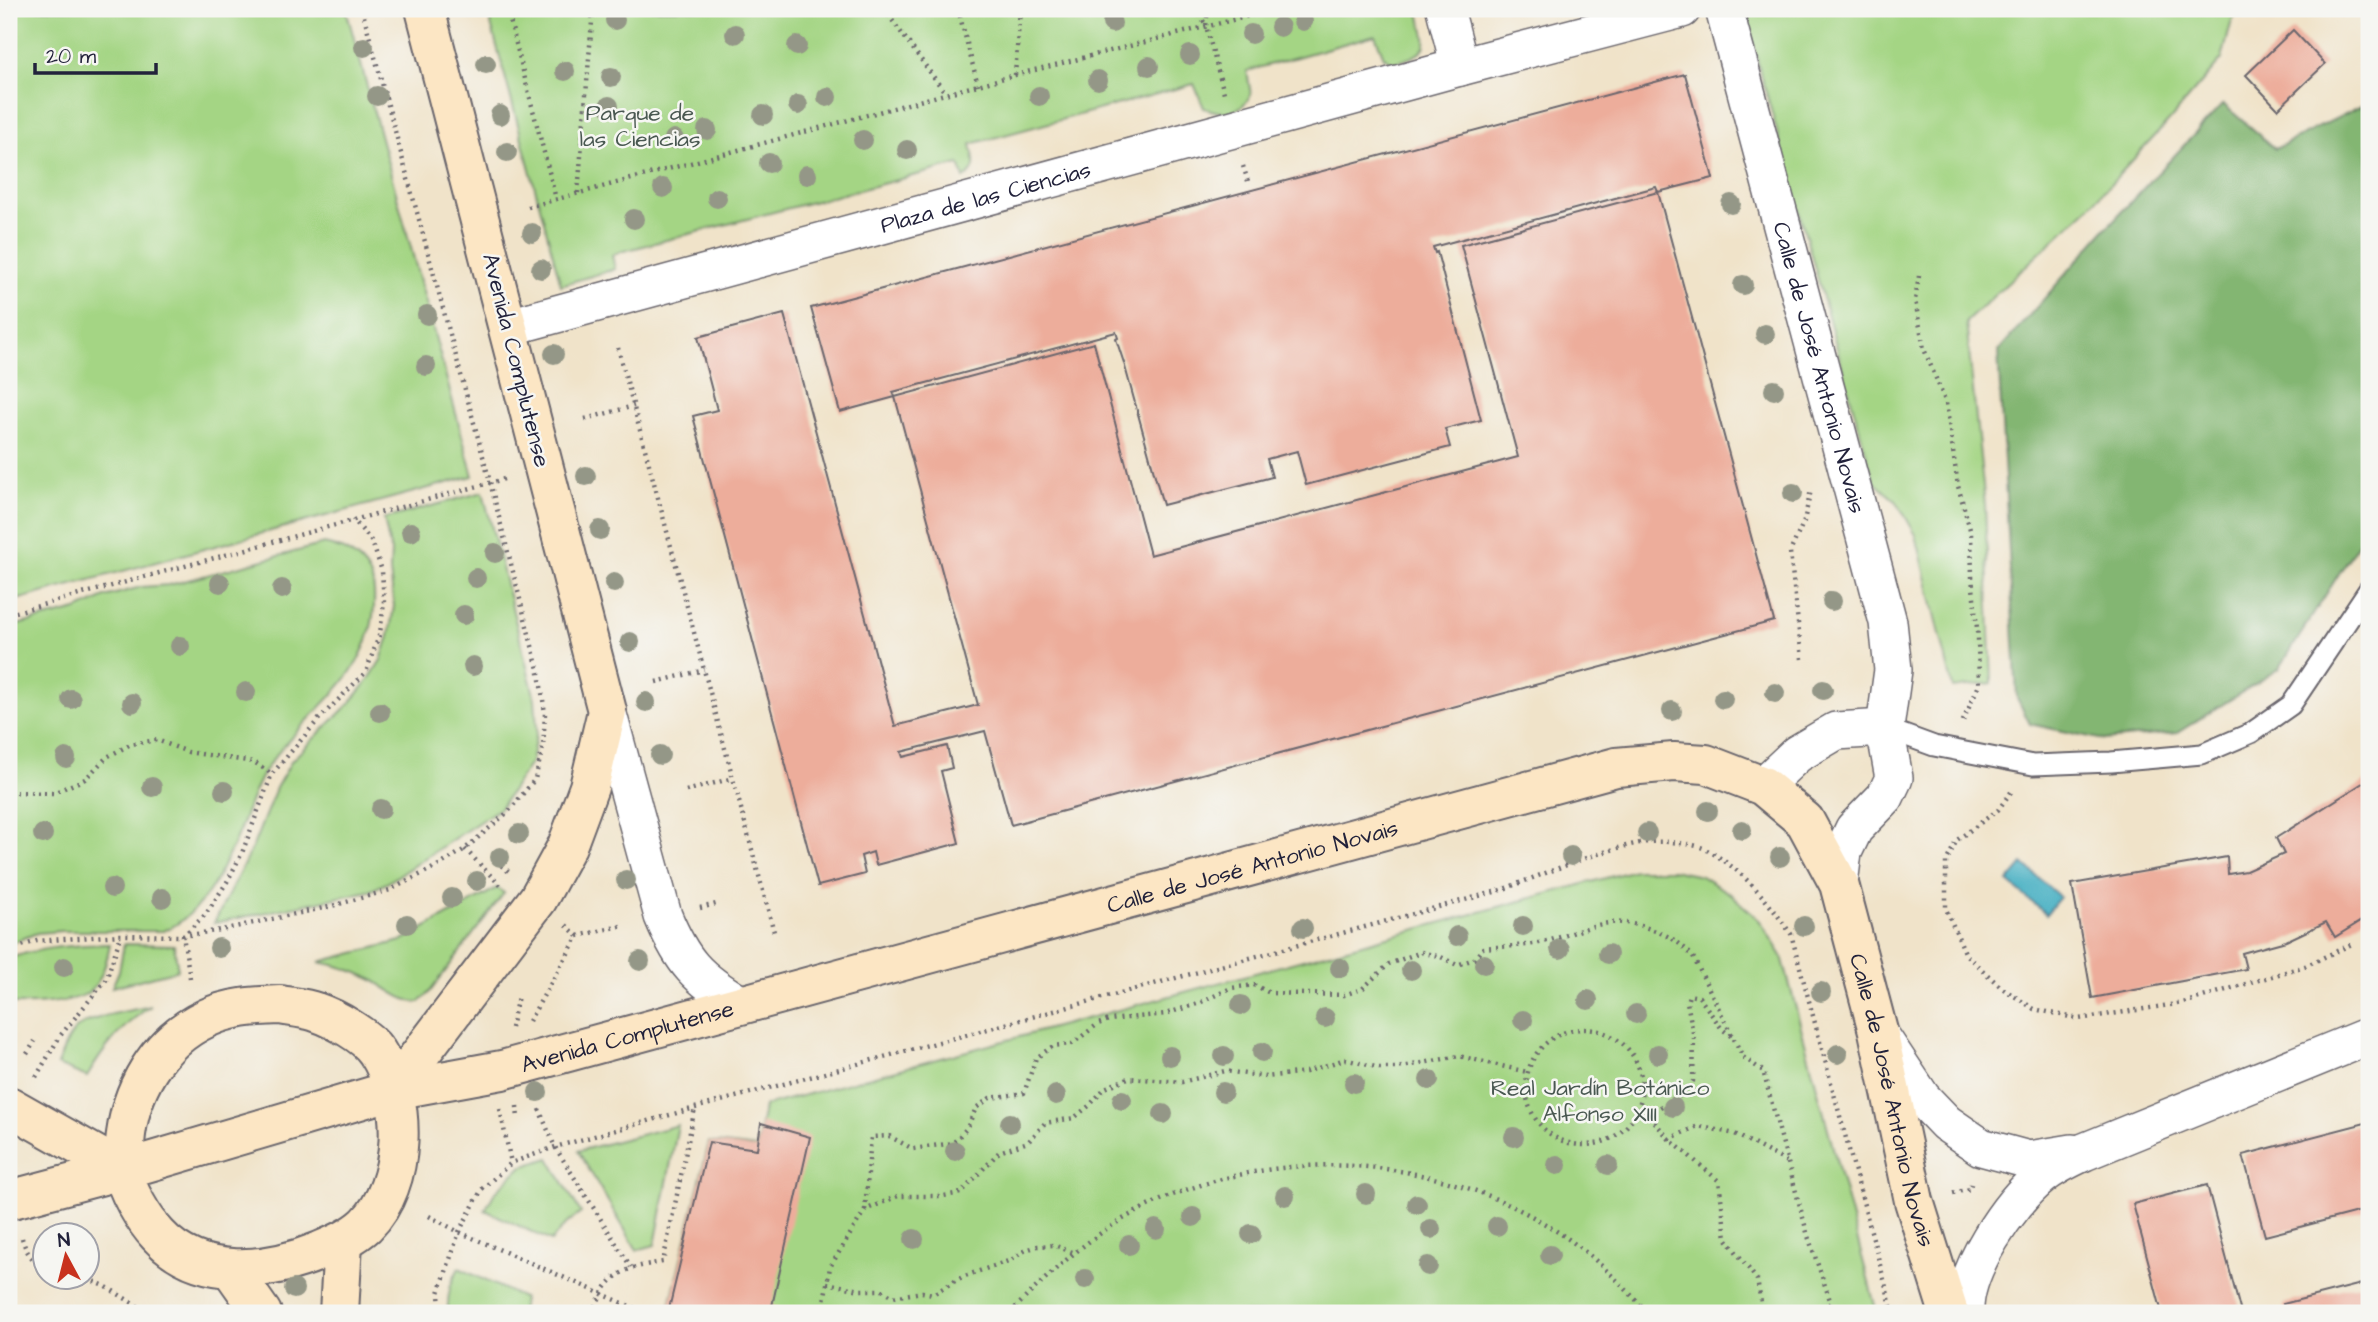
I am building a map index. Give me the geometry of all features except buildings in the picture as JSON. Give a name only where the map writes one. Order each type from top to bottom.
[{"type":"street","name":"Avenida Complutense","points":[[425,9],[607,711],[663,916],[686,962],[709,985],[740,1004]]},
{"type":"street","points":[[1445,9],[1460,67]]},
{"type":"street","name":"Plaza de las Ciencias","points":[[509,327],[1460,67],[1682,9]]},
{"type":"street","name":"Calle de José Antonio Novais","points":[[1724,9],[1888,622],[1893,670],[1885,728],[1894,778],[1885,797],[1854,829],[1843,852],[1839,884]]},
{"type":"street","name":"Avenida Complutense","points":[[393,1090],[538,899],[567,846],[589,787],[607,711]]},
{"type":"street","points":[[1763,786],[1797,754],[1836,731],[1885,728]]},
{"type":"street","name":"Calle de José Antonio Novais","points":[[740,1004],[1616,767],[1674,762],[1706,764],[1763,786],[1805,821],[1839,884],[1878,1031],[1914,1201],[1949,1313]]},
{"type":"street","points":[[280,1004],[316,1012],[350,1028],[377,1051],[393,1090],[399,1127],[395,1176],[385,1200],[366,1225],[343,1242],[297,1261],[258,1269],[231,1269],[181,1254],[158,1236],[138,1208],[122,1170],[127,1121],[135,1093],[154,1061],[183,1032],[207,1017],[237,1008],[280,1004]]},
{"type":"street","name":"Avenida Complutense","points":[[9,1200],[122,1170],[393,1090],[502,1070],[740,1004]]},
{"type":"street","points":[[1878,1031],[1922,1098],[1946,1123],[1981,1147],[2029,1160],[2084,1152]]},
{"type":"street","points":[[1965,1313],[1964,1300],[1986,1245],[2011,1206],[2043,1175],[2084,1152],[2369,1036]]},
{"type":"street","points":[[9,1107],[122,1170]]},
{"type":"street","points":[[339,1313],[343,1242]]},
{"type":"street","points":[[231,1269],[262,1313]]},
{"type":"lane","points":[[1885,728],[1934,746],[2033,765],[2202,754],[2251,733],[2291,705],[2369,589]]},
{"type":"path","points":[[9,950],[37,941],[121,936],[183,936],[314,910],[390,890],[465,849],[508,812],[536,779],[543,748],[545,713],[539,673],[362,9]]},
{"type":"path","points":[[507,9],[556,200]]},
{"type":"path","points":[[578,193],[593,9]]},
{"type":"path","points":[[884,9],[946,94]]},
{"type":"path","points":[[958,9],[978,85]]},
{"type":"path","points":[[1015,75],[1020,9]]},
{"type":"path","points":[[1195,9],[1206,26],[1225,100]]},
{"type":"path","points":[[1206,26],[1208,9]]},
{"type":"path","points":[[528,207],[1015,75],[1276,9]]},
{"type":"path","points":[[1919,276],[1916,300],[1924,349],[1947,402],[1958,486],[1971,533],[1978,638],[1979,685],[1950,749]]},
{"type":"path","points":[[618,348],[774,932]]},
{"type":"path","points":[[585,419],[634,406]]},
{"type":"path","points":[[9,614],[504,479]]},
{"type":"path","points":[[1802,659],[1790,552],[1804,521],[1813,482]]},
{"type":"path","points":[[183,936],[206,914],[227,882],[242,853],[272,774],[319,719],[366,672],[380,633],[384,603],[382,570],[372,541],[353,519]]},
{"type":"path","points":[[656,682],[704,670]]},
{"type":"path","points":[[9,792],[53,793],[85,779],[107,757],[131,744],[158,740],[188,752],[254,762],[272,774]]},
{"type":"path","points":[[686,791],[733,778]]},
{"type":"path","points":[[2014,789],[1998,810],[1957,840],[1945,862],[1946,909],[1966,955],[2003,988],[2034,1009],[2079,1019],[2183,1003],[2305,966],[2354,943]]},
{"type":"path","points":[[440,1313],[439,1293],[459,1232],[482,1188],[511,1163],[555,1147],[695,1108],[1498,891],[1608,852],[1643,843],[1680,843],[1707,849],[1737,872],[1765,896],[1791,934],[1894,1313]]},
{"type":"path","points":[[465,849],[506,890]]},
{"type":"path","points":[[562,921],[578,936]]},
{"type":"path","points":[[822,1313],[830,1267],[865,1210],[871,1137],[890,1136],[913,1149],[953,1143],[967,1128],[976,1108],[990,1098],[1024,1093],[1036,1058],[1053,1046],[1072,1044],[1098,1024],[1108,1020],[1165,1014],[1197,1004],[1231,988],[1254,985],[1270,993],[1344,995],[1362,989],[1389,964],[1421,952],[1457,965],[1474,959],[1483,948],[1542,943],[1573,931],[1616,921],[1636,923],[1682,943],[1692,957],[1743,1057],[1763,1071],[1808,1236],[1831,1303],[1820,1313]]},
{"type":"path","points":[[529,1022],[578,936],[632,923]]},
{"type":"path","points":[[44,1061],[75,1016],[106,979],[121,936]]},
{"type":"path","points":[[183,936],[190,978]]},
{"type":"path","points":[[1648,1114],[1686,1092],[1693,1081],[1694,1038],[1687,1002],[1689,995],[1699,997],[1722,1029],[1735,1040]]},
{"type":"path","points":[[1584,1028],[1604,1031],[1621,1041],[1635,1057],[1642,1076],[1642,1096],[1638,1110],[1623,1130],[1606,1141],[1588,1145],[1569,1144],[1553,1136],[1539,1124],[1529,1108],[1525,1090],[1527,1072],[1534,1055],[1546,1041],[1564,1031],[1584,1028]]},
{"type":"path","points":[[27,1054],[35,1041]]},
{"type":"path","points":[[865,1210],[898,1196],[944,1196],[961,1193],[999,1152],[1028,1142],[1045,1123],[1074,1118],[1105,1088],[1128,1078],[1182,1082],[1225,1071],[1266,1077],[1306,1072],[1345,1059],[1379,1068],[1397,1068],[1459,1056],[1527,1072]]},
{"type":"path","points":[[498,1101],[511,1163]]},
{"type":"path","points":[[593,1313],[601,1293],[611,1280],[631,1267],[663,1262],[695,1108]]},
{"type":"path","points":[[539,1109],[555,1147],[631,1267]]},
{"type":"path","points":[[1638,1110],[1648,1114],[1669,1139],[1719,1181],[1726,1238],[1757,1280],[1763,1313]]},
{"type":"path","points":[[1669,1139],[1698,1126],[1735,1134],[1788,1162]]},
{"type":"path","points":[[1010,1313],[1061,1262],[1124,1218],[1193,1187],[1267,1169],[1343,1164],[1418,1174],[1491,1196],[1558,1232],[1617,1279],[1648,1313]]},
{"type":"path","points":[[1946,1194],[1970,1189],[1973,1176]]},
{"type":"path","points":[[429,1216],[459,1232],[646,1313]]},
{"type":"path","points":[[827,1283],[860,1290],[882,1290],[893,1297],[933,1293],[962,1277],[1012,1260],[1026,1250],[1038,1246],[1053,1245],[1074,1253]]},
{"type":"path","points":[[26,1251],[32,1259]]},
{"type":"path","points":[[102,1285],[149,1313]]},
{"type":"path","points":[[9,1308],[17,1313]]},
{"type":"green space","points":[[9,9],[346,9],[473,476],[9,602]]},
{"type":"green space","name":"Parque de las Ciencias","points":[[487,9],[1418,9],[1425,46],[1416,55],[1393,63],[1384,57],[1375,35],[1247,71],[1251,95],[1246,102],[1230,112],[1204,108],[1194,84],[971,144],[974,168],[964,178],[959,164],[620,252],[612,255],[615,269],[561,285]]},
{"type":"green space","points":[[1743,9],[2240,9],[2232,20],[2222,59],[2168,122],[2090,206],[1966,322],[1985,505],[1992,683],[1953,688],[1916,535],[1897,502],[1874,482]]},
{"type":"green space","points":[[2369,102],[2369,526],[2279,669],[2177,733],[2104,740],[2030,724],[2017,698],[1998,351],[2109,225],[2223,104],[2275,149]]},
{"type":"green space","points":[[483,492],[535,699],[537,730],[531,762],[500,808],[387,883],[369,891],[214,923],[253,846],[276,788],[292,760],[350,703],[381,660],[389,636],[394,606],[391,552],[384,519]]},
{"type":"green space","points":[[324,544],[358,559],[369,573],[374,591],[372,621],[365,647],[336,690],[264,772],[227,858],[204,899],[185,918],[163,931],[37,933],[9,944],[9,627],[77,610],[105,597],[141,587],[169,585]]},
{"type":"green space","name":"Real Jardín Botánico Alfonso XIII","points":[[1635,870],[1672,870],[1701,876],[1732,895],[1760,921],[1782,956],[1877,1313],[668,1313],[709,1142],[757,1148],[764,1106]]},
{"type":"green space","points":[[497,888],[504,893],[420,1002],[401,997],[359,973],[319,962],[401,941]]},
{"type":"green space","points":[[110,944],[100,978],[86,994],[70,1000],[48,1003],[9,1003],[9,958],[59,947]]},
{"type":"green space","points":[[124,944],[174,945],[178,970],[112,987],[119,971]]},
{"type":"green space","points":[[151,1006],[114,1038],[87,1077],[57,1065],[69,1039],[80,1026],[99,1018]]},
{"type":"green space","points":[[678,1125],[655,1245],[637,1250],[578,1151]]},
{"type":"green space","points":[[549,1158],[581,1213],[565,1225],[551,1241],[485,1210],[495,1192],[521,1167]]},
{"type":"green space","points":[[459,1268],[523,1298],[521,1313],[448,1313],[450,1290]]},
{"type":"water","points":[[2023,864],[2060,897],[2046,914],[2008,882]]}]
